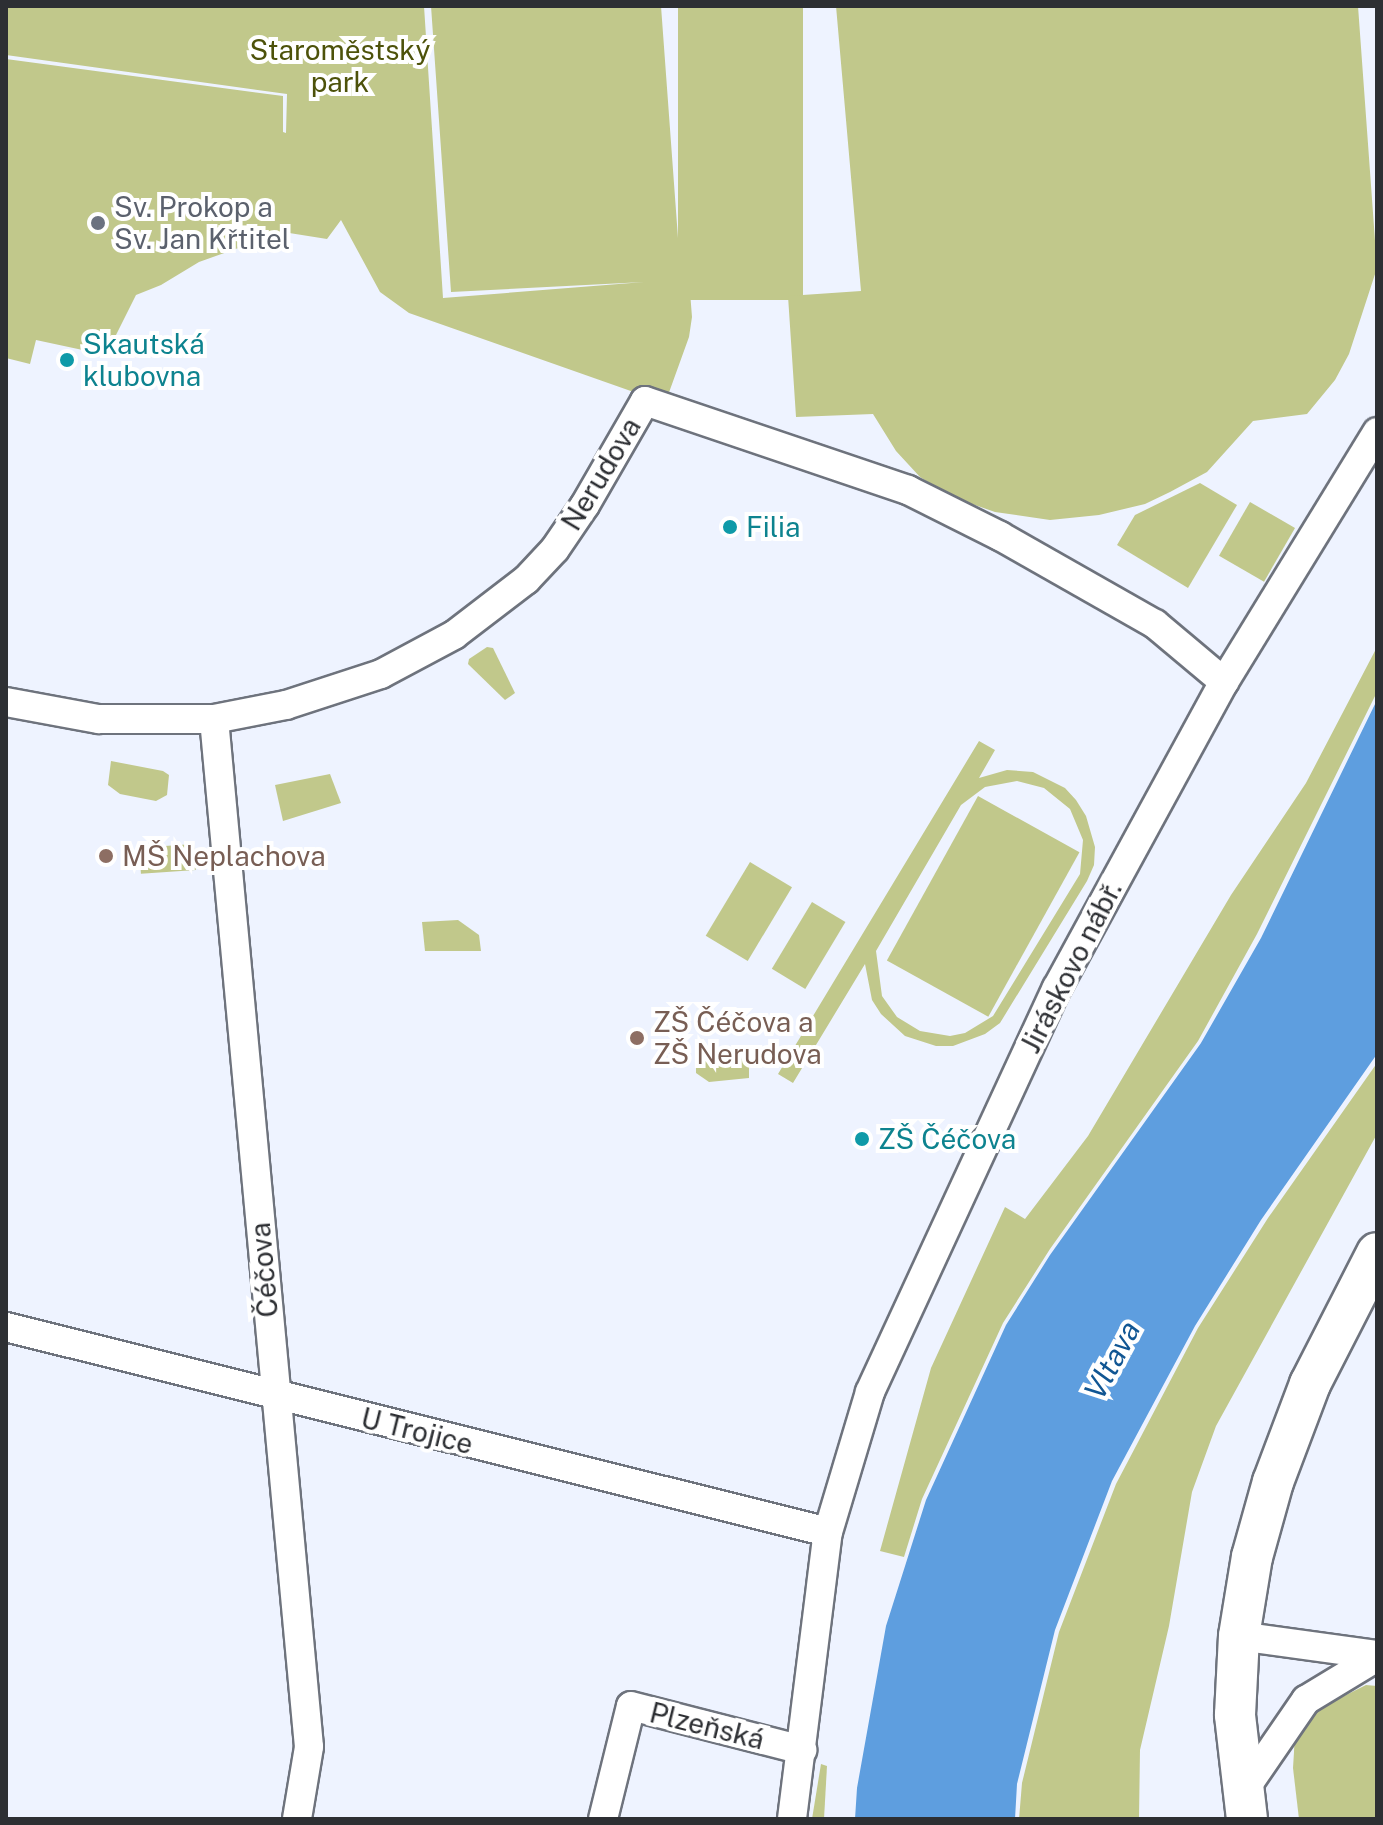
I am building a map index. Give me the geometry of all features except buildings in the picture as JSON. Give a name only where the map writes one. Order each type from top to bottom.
[{"type":"main road","points":[[1244,1806],[1235,1715],[1239,1636],[1252,1557],[1273,1482],[1310,1384],[1377,1253]]},
{"type":"street","name":"Nerudova","points":[[6,702],[99,719],[214,719],[257,712],[357,684],[433,647],[489,611],[526,580],[555,549],[645,401],[908,490],[1000,536],[1155,624],[1224,682]]},
{"type":"street","name":"Jiráskovo nábř.","points":[[828,1532],[870,1392],[1057,988],[1224,682],[1377,432]]},
{"type":"street","name":"Čéčova","points":[[214,719],[309,1747],[297,1819]]},
{"type":"street","name":"U Trojice","points":[[6,1327],[828,1532]]},
{"type":"street","name":"Plzeňská","points":[[792,1819],[828,1532]]},
{"type":"street","points":[[1239,1636],[1377,1656]]},
{"type":"street","points":[[1244,1806],[1306,1700],[1377,1656]]},
{"type":"street","name":"Plzeňská","points":[[603,1819],[631,1706],[802,1750]]},
{"type":"green space","name":"Staroměstský park","points":[[6,6],[424,6],[443,298],[644,282],[451,292],[431,6],[661,6],[681,279],[689,279],[692,317],[689,337],[667,398],[645,396],[409,313],[380,292],[341,220],[327,239],[283,232],[199,262],[161,285],[136,295],[106,355],[36,340],[30,364],[6,358],[6,59],[283,96],[283,132],[286,133],[287,94],[6,55]]},
{"type":"green space","points":[[678,6],[803,6],[803,300],[678,300]]},
{"type":"green space","points":[[836,6],[1358,6],[1377,268],[1349,354],[1335,380],[1307,414],[1253,421],[1207,472],[1170,492],[1145,504],[1099,515],[1050,520],[995,512],[952,497],[920,477],[896,451],[873,414],[796,417],[788,296],[861,291]]},
{"type":"green space","points":[[1200,483],[1237,505],[1188,588],[1117,545],[1135,515]]},
{"type":"green space","points":[[1250,502],[1295,528],[1264,582],[1219,556]]},
{"type":"green space","points":[[487,647],[493,648],[515,693],[505,700],[468,664],[469,659]]},
{"type":"green space","points":[[1377,647],[1377,692],[1257,934],[1198,1041],[1050,1249],[1003,1323],[922,1499],[904,1557],[880,1551],[931,1368],[1005,1207],[1025,1219],[1088,1136],[1231,895],[1306,783]]},
{"type":"green space","points":[[979,741],[995,750],[979,778],[1007,770],[1033,772],[1065,788],[1086,816],[1095,847],[1094,865],[1000,1023],[985,1034],[953,1046],[936,1046],[905,1036],[881,1014],[872,1000],[865,964],[793,1083],[778,1074]],"holes":[[[1017,781],[1044,788],[1070,809],[1083,840],[1080,874],[993,1016],[965,1033],[950,1036],[920,1031],[897,1017],[882,996],[876,951],[961,805],[985,787]]]},
{"type":"green space","points":[[111,761],[163,771],[169,775],[167,795],[156,801],[120,794],[108,785]]},
{"type":"green space","points":[[330,774],[341,803],[283,821],[275,785]]},
{"type":"green space","points":[[978,796],[1079,852],[988,1017],[887,960]]},
{"type":"green space","points":[[194,844],[196,870],[141,874],[139,848]]},
{"type":"green space","points":[[750,862],[792,887],[748,961],[706,936]]},
{"type":"green space","points":[[812,902],[845,922],[805,989],[772,969]]},
{"type":"green space","points":[[458,920],[479,935],[481,951],[425,951],[422,922]]},
{"type":"green space","points":[[733,1051],[749,1065],[749,1078],[709,1082],[696,1073],[696,1053]]},
{"type":"green space","points":[[1377,1063],[1377,1134],[1216,1426],[1192,1492],[1169,1626],[1140,1750],[1139,1819],[1019,1819],[1022,1783],[1059,1632],[1116,1484],[1198,1328],[1268,1218]]},
{"type":"green space","points":[[1366,1685],[1377,1686],[1377,1819],[1299,1819],[1293,1768],[1295,1735],[1320,1708]]},
{"type":"green space","points":[[821,1764],[827,1766],[824,1819],[812,1819]]},
{"type":"water","name":"Vltava","points":[[1377,700],[1377,1054],[1261,1220],[1195,1326],[1112,1481],[1055,1630],[1017,1784],[1015,1819],[855,1819],[857,1788],[886,1626],[926,1500],[1006,1325],[1050,1255],[1201,1043],[1261,938]]},
{"type":"place","name":"Sv. Prokop a Sv. Jan Křtitel","points":[[98,223]]},
{"type":"place","name":"Skautská klubovna","points":[[67,360]]},
{"type":"place","name":"Filia","points":[[730,527]]},
{"type":"place","name":"MŠ Neplachova","points":[[106,856]]},
{"type":"place","name":"ZŠ Čéčova a ZŠ Nerudova","points":[[637,1038]]},
{"type":"place","name":"ZŠ Čéčova","points":[[862,1139]]}]
